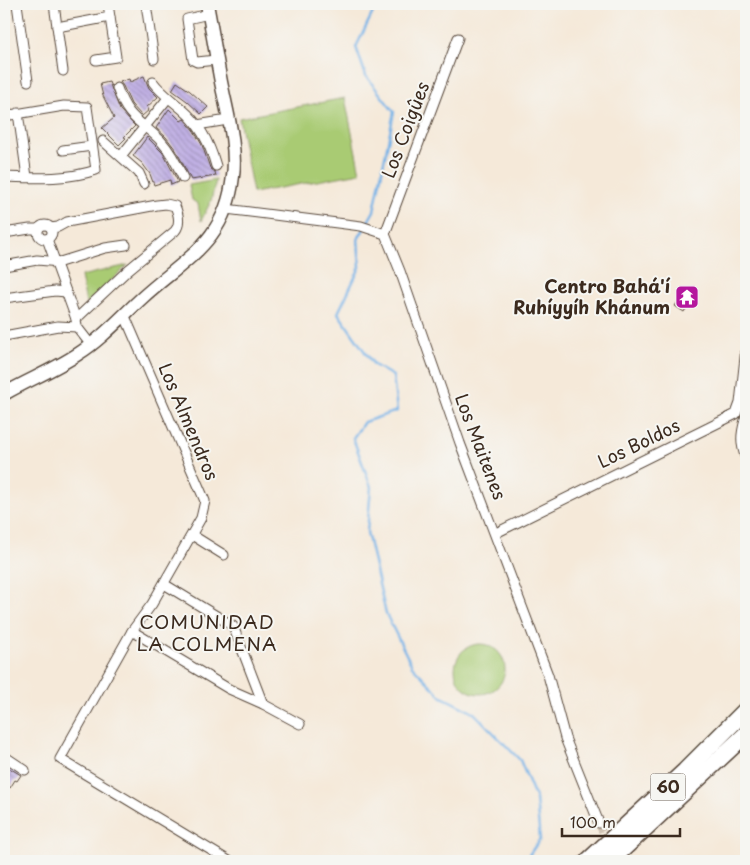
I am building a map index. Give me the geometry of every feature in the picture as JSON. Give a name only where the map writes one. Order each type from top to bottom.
[{"type":"highway","name":"60","points":[[588,861],[691,765],[746,710]]},
{"type":"highway","name":"60","points":[[610,861],[746,734]]},
{"type":"main road","points":[[4,394],[62,364],[91,345],[208,242],[221,220],[232,185],[234,166],[228,120],[208,9]]},
{"type":"street","points":[[16,4],[28,81]]},
{"type":"street","points":[[54,4],[63,71]]},
{"type":"street","points":[[96,60],[116,57],[108,4]]},
{"type":"street","points":[[146,4],[154,59]]},
{"type":"street","points":[[208,9],[187,19],[193,60],[197,62],[216,60]]},
{"type":"street","points":[[57,27],[110,18]]},
{"type":"street","name":"Los Coigûes","points":[[385,234],[458,38]]},
{"type":"street","points":[[153,82],[159,91],[183,110],[197,125],[208,144],[216,166]]},
{"type":"street","points":[[117,88],[122,103],[132,117],[160,141],[173,157],[183,178]]},
{"type":"street","points":[[121,156],[168,98]]},
{"type":"street","points":[[4,116],[64,106],[87,106],[96,170],[83,175],[4,177]]},
{"type":"street","points":[[18,113],[27,177]]},
{"type":"street","points":[[197,125],[228,120]]},
{"type":"street","points":[[103,141],[139,172],[144,184]]},
{"type":"street","points":[[63,150],[92,146]]},
{"type":"street","points":[[4,336],[76,323],[128,270],[175,231],[179,224],[175,206],[171,204],[67,222],[58,227],[51,228],[45,225],[41,226],[38,230]]},
{"type":"street","points":[[226,209],[361,226],[385,234]]},
{"type":"street","points":[[47,239],[52,234],[51,228]]},
{"type":"street","points":[[4,233],[30,229],[38,230]]},
{"type":"street","points":[[38,230],[39,236],[47,239]]},
{"type":"street","name":"Los Maitenes","points":[[385,234],[400,271],[460,443],[496,533],[548,675],[565,738],[599,823]]},
{"type":"street","points":[[47,239],[76,323],[91,345]]},
{"type":"street","points":[[4,266],[37,260],[55,262],[105,248],[126,245]]},
{"type":"street","points":[[4,298],[48,292],[66,292]]},
{"type":"street","name":"Los Almendros","points":[[124,314],[205,501],[202,518],[152,604],[132,631],[60,759],[230,861]]},
{"type":"street","points":[[746,348],[740,403],[736,414],[746,420],[742,431],[741,447],[746,458]]},
{"type":"street","name":"Los Boldos","points":[[496,533],[736,414]]},
{"type":"street","points":[[192,535],[224,555]]},
{"type":"street","points":[[164,584],[233,626],[263,704]]},
{"type":"street","points":[[132,631],[229,689],[263,704],[300,724]]},
{"type":"street","points":[[4,756],[25,770]]},
{"type":"green space","points":[[345,98],[360,173],[253,193],[239,118]]},
{"type":"green space","points":[[216,180],[211,201],[201,221],[198,204],[192,200],[189,185]]},
{"type":"green space","points":[[128,265],[86,304],[81,276]]},
{"type":"green space","points":[[480,644],[494,648],[501,655],[505,669],[501,683],[494,690],[480,694],[466,690],[459,683],[455,669],[459,655],[466,648]]},
{"type":"building","points":[[144,76],[149,88],[158,97],[147,107],[149,110],[142,116],[131,104],[120,82],[129,79],[130,82]]},
{"type":"building","points":[[109,82],[120,110],[135,126],[119,145],[102,128],[114,118],[103,96],[100,84]]},
{"type":"building","points":[[177,82],[208,107],[201,114],[172,90]]},
{"type":"building","points":[[169,109],[181,121],[184,119],[194,131],[202,145],[210,168],[215,172],[216,176],[191,180],[176,150],[156,128]]},
{"type":"building","points":[[147,137],[163,153],[178,182],[171,185],[170,180],[154,185],[150,174],[142,163],[133,156]]},
{"type":"building","points":[[685,292],[693,297],[684,312],[675,306]]},
{"type":"building","points":[[4,765],[21,775],[10,788],[4,784]]},
{"type":"waterway","points":[[366,225],[374,211],[394,112],[366,76],[356,47],[377,4]]},
{"type":"waterway","points":[[364,229],[358,239],[360,267],[338,313],[374,365],[393,376],[397,411],[364,422],[353,438],[371,487],[367,532],[386,614],[412,666],[442,697],[474,713],[520,760],[536,799],[540,839],[525,861]]},
{"type":"tunnel","points":[[599,823],[609,844]]},
{"type":"place","name":"Centro Bahá'í Ruhíyyíh Khánum","points":[[687,297]]},
{"type":"district","name":"COMUNIDAD LA COLMENA","points":[[207,633]]}]
